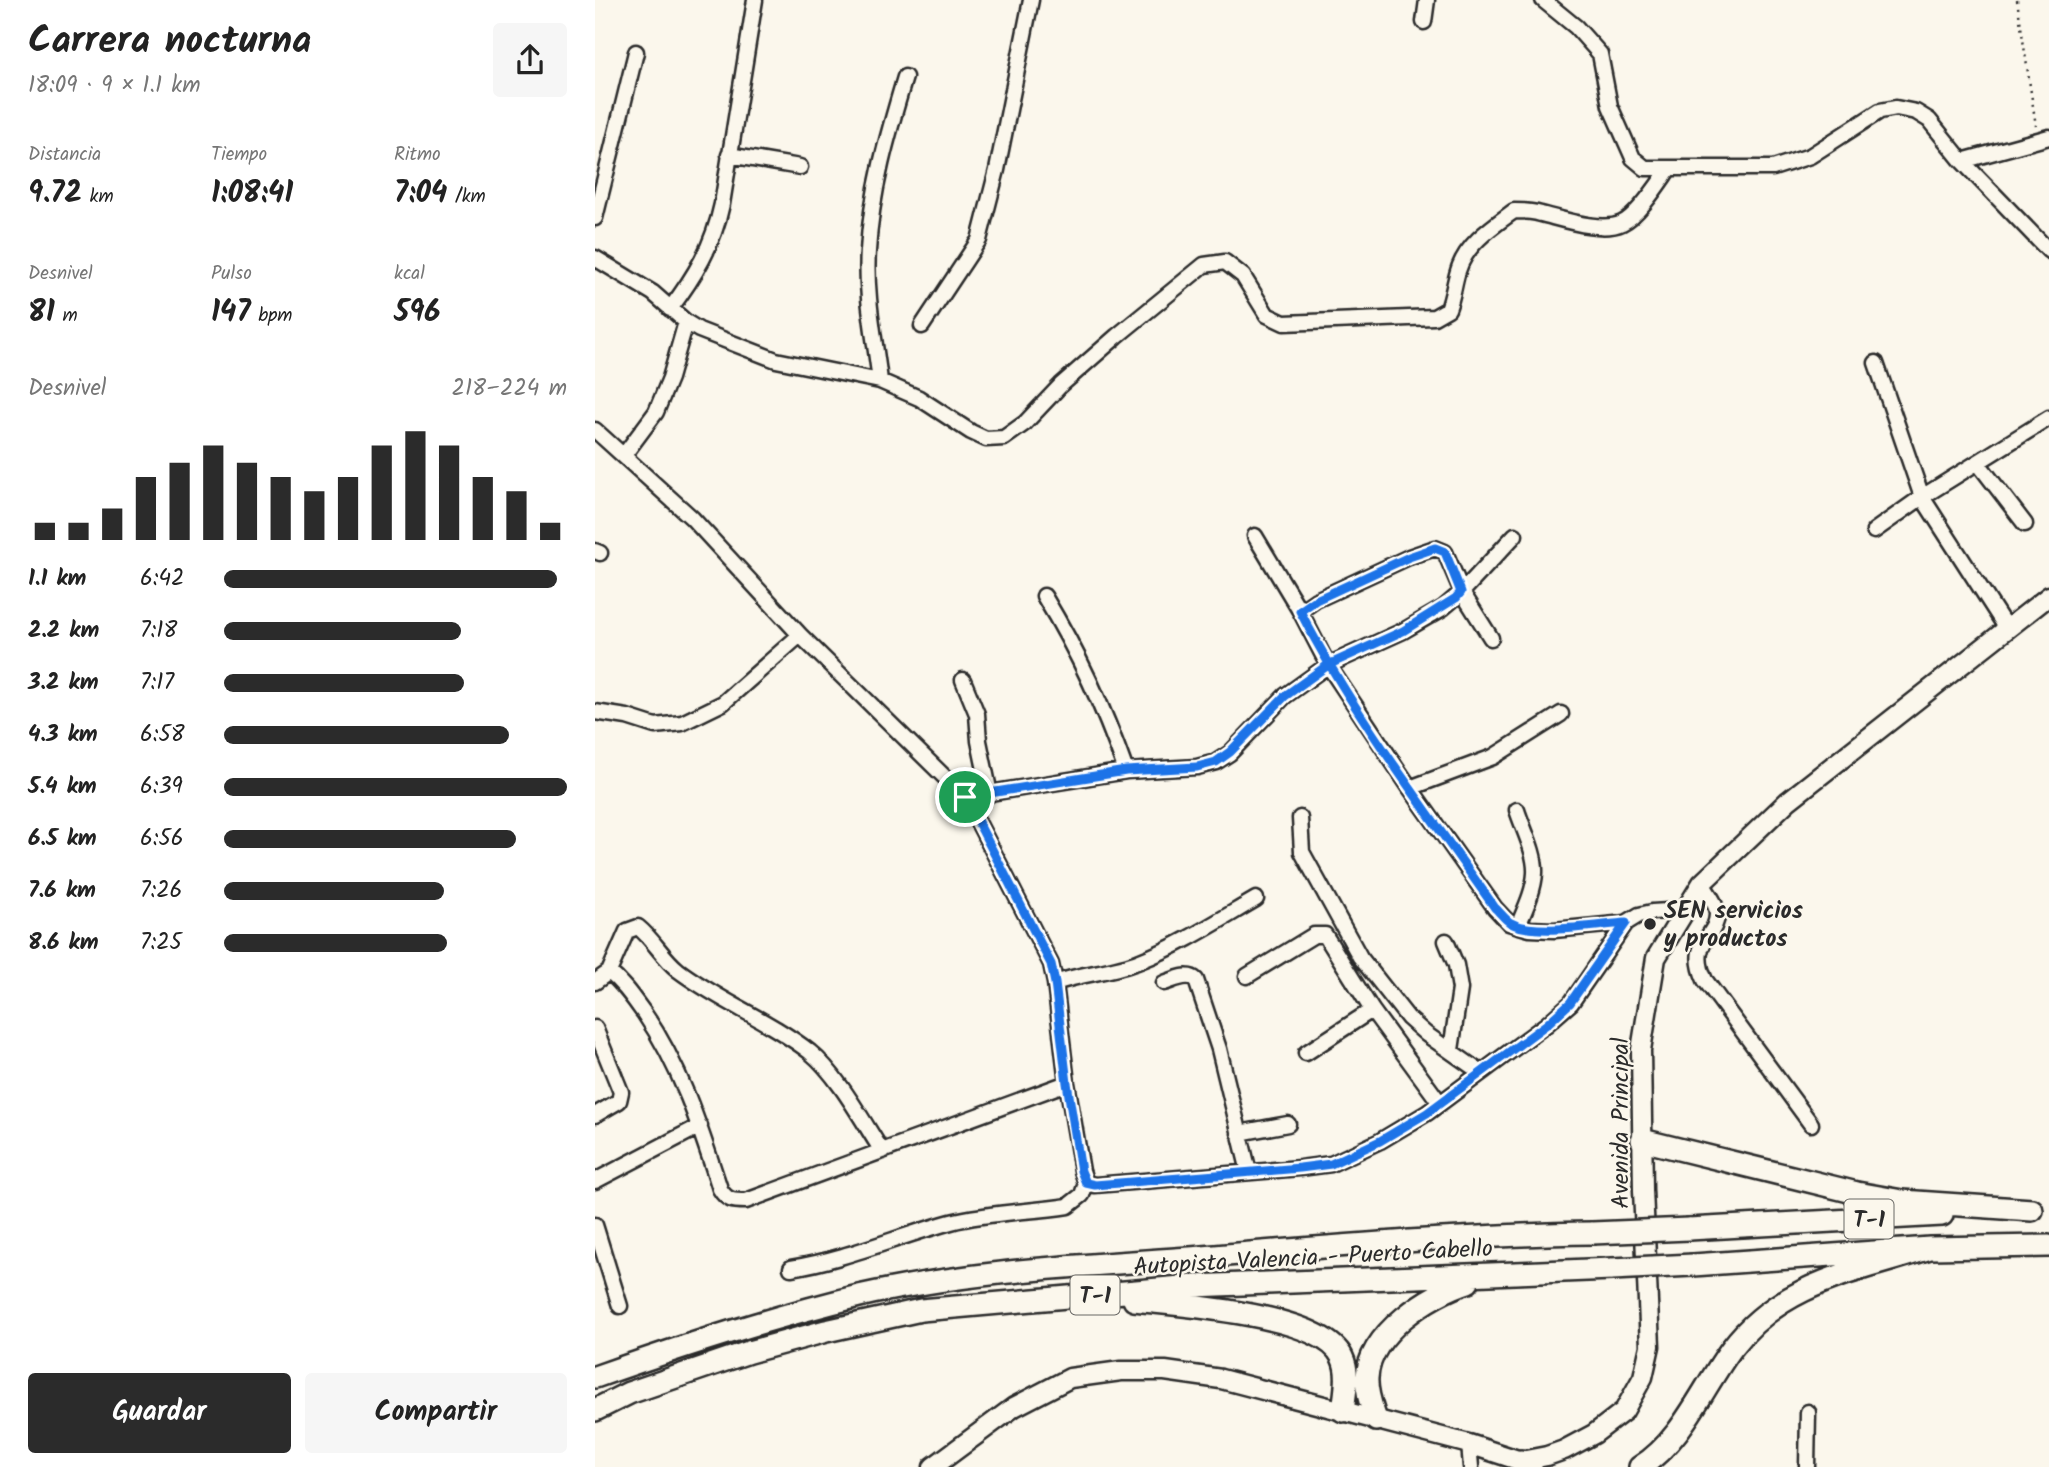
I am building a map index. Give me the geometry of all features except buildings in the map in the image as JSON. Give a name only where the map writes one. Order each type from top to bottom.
[{"type":"highway","points":[[1649,1135],[1857,1193],[1902,1201],[2040,1209]]},
{"type":"highway","name":"Autopista Valencia - Puerto Cabello","points":[[595,1377],[704,1338],[860,1296],[968,1276],[1068,1266],[1488,1235],[1689,1229],[2040,1209]]},
{"type":"highway","name":"Autopista Valencia - Puerto Cabello","points":[[595,1410],[629,1393],[749,1352],[826,1331],[921,1310],[1193,1286],[1693,1265],[1930,1248],[2049,1246]]},
{"type":"highway","points":[[1640,1467],[1654,1458],[1733,1347],[1760,1319],[1817,1283],[1930,1248]]},
{"type":"highway","points":[[1376,1420],[1367,1392],[1368,1369],[1378,1348],[1400,1321],[1433,1297],[1451,1288],[1512,1274]]},
{"type":"highway","points":[[1087,1296],[1258,1317],[1306,1330],[1324,1338],[1342,1358],[1346,1376],[1343,1410]]},
{"type":"main road","name":"Avenida Principal","points":[[1526,1464],[1594,1434],[1623,1411],[1643,1377],[1650,1346],[1649,1135],[1641,1050],[1656,958],[1684,910],[1702,883],[1788,801],[2049,596]]},
{"type":"main road","points":[[933,1467],[1014,1407],[1070,1378],[1121,1371],[1165,1371],[1221,1379],[1469,1444],[1526,1464]]},
{"type":"street","points":[[670,309],[700,267],[715,233],[755,0]]},
{"type":"street","points":[[922,326],[979,240],[997,170],[1031,0]]},
{"type":"street","points":[[1424,22],[1427,0]]},
{"type":"street","points":[[1543,0],[1576,27],[1601,54],[1610,106],[1633,158],[1646,169],[1773,168],[1810,156],[1880,111],[1896,108],[1916,112],[1929,120],[1962,161],[2049,251]]},
{"type":"street","points":[[595,218],[636,52]]},
{"type":"street","points":[[880,381],[867,253],[884,150],[905,77]]},
{"type":"street","points":[[1962,161],[2043,138]]},
{"type":"street","points":[[729,156],[800,167]]},
{"type":"street","points":[[595,258],[653,293],[699,330],[776,360],[880,381],[919,398],[986,439],[1004,438],[1025,423],[1061,385],[1117,336],[1204,265],[1225,262],[1243,276],[1267,315],[1284,323],[1434,317],[1448,309],[1458,271],[1468,249],[1514,211],[1538,213],[1599,226],[1622,223],[1647,200],[1669,169]]},
{"type":"street","points":[[624,455],[656,412],[670,378],[686,322]]},
{"type":"street","points":[[1876,363],[1922,497],[2007,629]]},
{"type":"street","points":[[1874,531],[1922,497],[2049,418]]},
{"type":"street","points":[[595,430],[692,518],[800,635],[965,797],[1051,964],[1081,1171],[1086,1183],[1082,1195],[1068,1206],[955,1221],[825,1263],[791,1268]]},
{"type":"street","points":[[1978,463],[2025,524]]},
{"type":"street","points":[[965,797],[1126,771],[1197,767],[1216,762],[1230,752],[1285,696],[1328,665],[1403,631],[1443,608],[1515,535]]},
{"type":"street","points":[[1255,536],[1300,611],[1328,665],[1495,908],[1510,923],[1530,929],[1554,930],[1626,923]]},
{"type":"street","points":[[1300,611],[1316,600],[1409,557],[1435,548],[1445,552],[1461,592],[1491,638]]},
{"type":"street","points":[[1044,596],[1080,659],[1107,716],[1126,771]]},
{"type":"street","points":[[595,712],[627,717],[655,726],[682,723],[723,703],[800,635]]},
{"type":"street","points":[[963,680],[977,714],[979,741],[990,794]]},
{"type":"street","points":[[1410,788],[1493,757],[1561,714]]},
{"type":"street","points":[[1517,810],[1535,873],[1518,926]]},
{"type":"street","points":[[1300,818],[1302,852],[1360,957],[1408,1018],[1480,1072]]},
{"type":"street","points":[[1702,883],[1716,908],[1717,916],[1699,955],[1700,968],[1712,989],[1811,1124]]},
{"type":"street","points":[[1055,983],[1140,961],[1177,945],[1256,899]]},
{"type":"street","points":[[1086,1183],[1095,1185],[1331,1164],[1380,1141],[1440,1103],[1547,1024],[1570,1003],[1626,923],[1639,915],[1652,912],[1684,910]]},
{"type":"street","points":[[595,982],[609,972],[627,931],[638,928],[649,936],[661,955],[679,971],[812,1054],[833,1078],[882,1151]]},
{"type":"street","points":[[1247,976],[1319,934],[1325,935],[1372,1010],[1440,1103]]},
{"type":"street","points":[[1447,941],[1456,965],[1460,989],[1451,1050]]},
{"type":"street","points":[[609,972],[629,992],[663,1041],[683,1080],[720,1189],[725,1198],[732,1201],[746,1201],[1067,1083]]},
{"type":"street","points":[[1164,983],[1186,976],[1192,976],[1196,980],[1219,1049],[1249,1172]]},
{"type":"street","points":[[1306,1053],[1372,1010]]},
{"type":"street","points":[[595,1028],[621,1092],[619,1101],[595,1115]]},
{"type":"street","points":[[1239,1133],[1288,1124]]},
{"type":"street","points":[[595,1181],[700,1126]]},
{"type":"street","points":[[595,1225],[619,1306]]},
{"type":"street","points":[[1807,1467],[1808,1412]]},
{"type":"street","points":[[1469,1444],[1471,1467]]},
{"type":"path","points":[[2017,0],[2043,138]]},
{"type":"place","name":"SEN servicios y productos","points":[[1650,924]]},
{"type":"route","points":[[965,797],[1051,964],[1081,1171],[1086,1183],[1095,1185],[1300,1168],[1331,1164],[1354,1155],[1427,1113],[1547,1024],[1570,1003],[1626,923],[1554,930],[1530,929],[1510,923],[1495,908],[1410,788],[1328,665],[1300,611],[1316,600],[1409,557],[1435,548],[1441,549],[1445,552],[1459,584],[1461,592],[1456,598],[1403,631],[1328,665],[1285,696],[1230,752],[1216,762],[1197,767],[1126,771],[965,797]]}]
